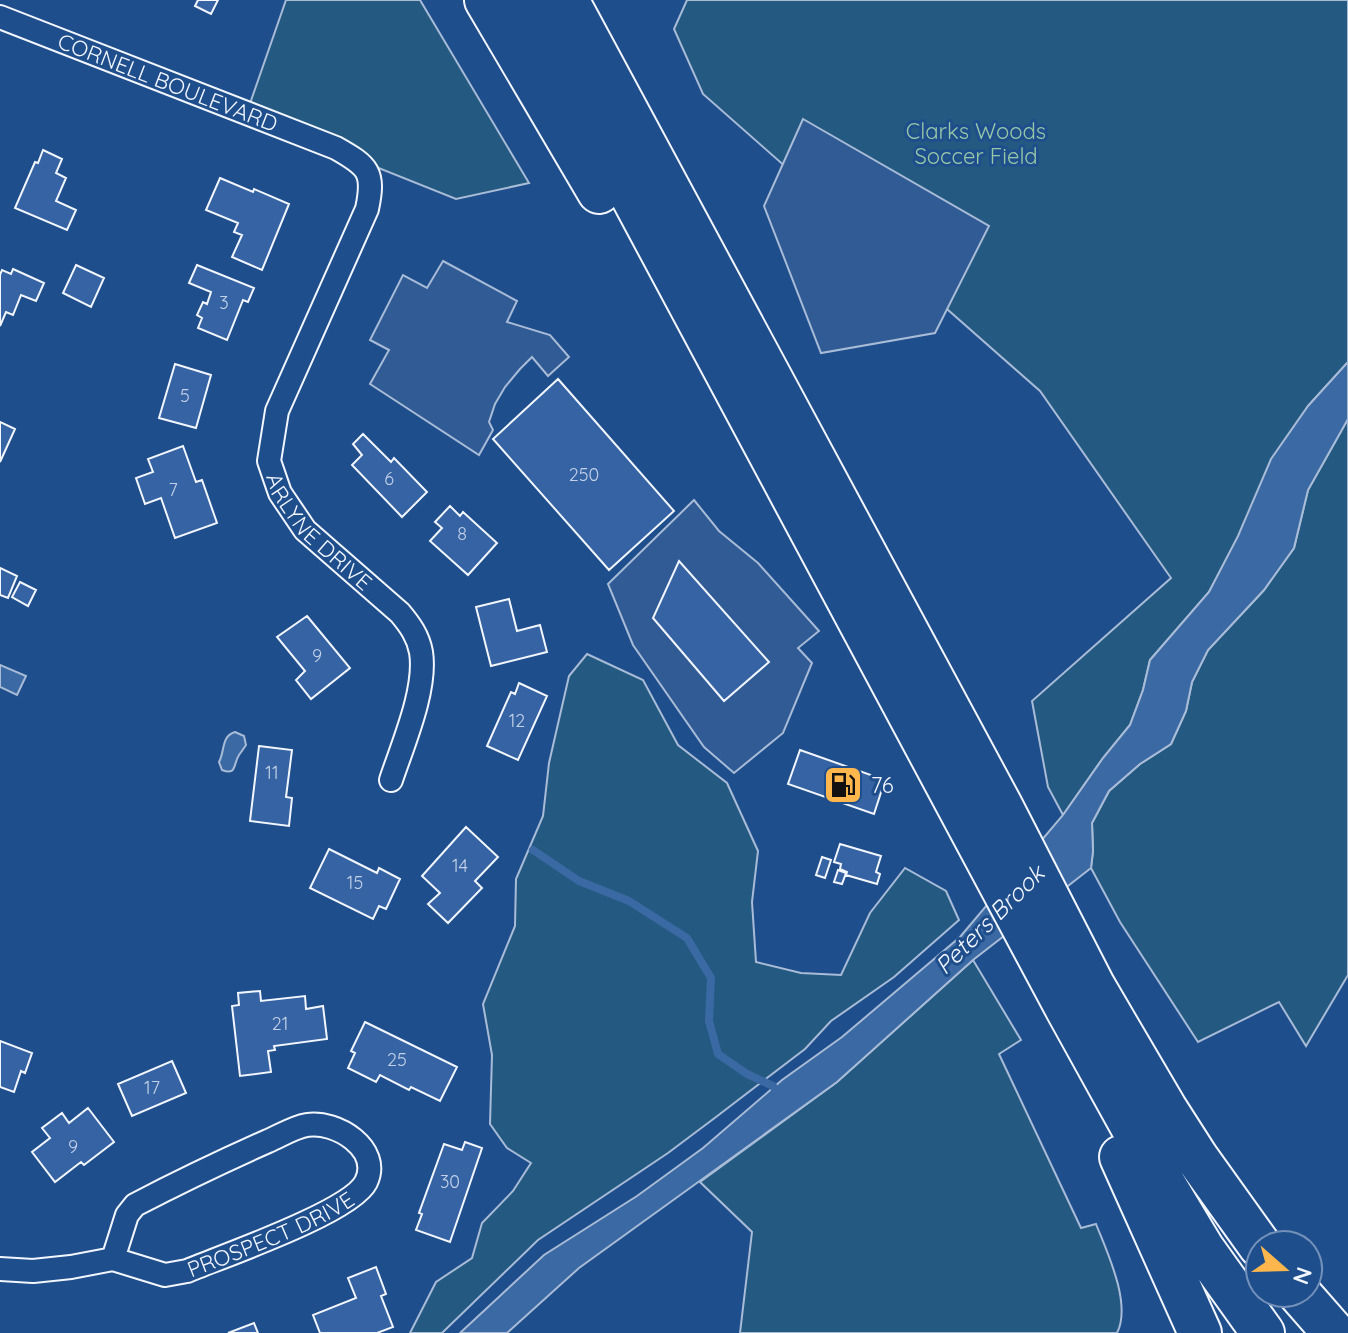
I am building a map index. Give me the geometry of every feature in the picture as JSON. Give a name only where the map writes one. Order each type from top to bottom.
[{"type":"highway","points":[[486,0],[688,341],[741,397]]},
{"type":"highway","points":[[527,0],[741,397],[988,820]]},
{"type":"highway","points":[[567,0],[1081,998],[1161,1179],[1203,1249],[1263,1333]]},
{"type":"highway","points":[[595,0],[602,13],[602,63]]},
{"type":"highway","points":[[1081,998],[1165,1108],[1248,1229]]},
{"type":"highway","points":[[1081,998],[1123,1165],[1200,1333]]},
{"type":"highway","points":[[1313,1309],[1334,1333]]},
{"type":"street","name":"CORNELL BOULEVARD","points":[[0,17],[336,148]]},
{"type":"street","name":"ARLYNE DRIVE","points":[[336,148],[358,161],[367,171],[371,190],[369,200],[277,411],[269,461],[280,493],[305,530],[400,613],[414,629],[421,650],[419,693],[391,780]]},
{"type":"street","name":"PROSPECT DRIVE","points":[[0,1269],[33,1271],[113,1259],[165,1275],[187,1271],[326,1214],[358,1192],[367,1180],[369,1166],[366,1153],[355,1139],[325,1125],[306,1125],[213,1165],[135,1205],[127,1215],[113,1259]]},
{"type":"green space","points":[[286,0],[420,0],[529,183],[456,199],[246,115]]},
{"type":"green space","name":"Clarks Woods Soccer Field","points":[[687,0],[1348,0],[1348,362],[1308,406],[1209,592],[1150,660],[1130,725],[1063,815],[1048,787],[1032,701],[1171,578],[1040,391],[703,94],[674,29]]},
{"type":"green space","points":[[1348,419],[1348,975],[1306,1046],[1279,1002],[1198,1042],[1120,922],[1091,868],[1092,823],[1109,791],[1140,764],[1171,744],[1186,711],[1192,682],[1208,650],[1264,590],[1294,548],[1308,490]]},
{"type":"green space","points":[[587,654],[643,680],[678,745],[727,783],[758,851],[752,902],[756,962],[801,973],[841,975],[870,913],[905,868],[946,891],[959,920],[894,977],[831,1021],[805,1049],[716,1117],[538,1240],[442,1333],[410,1333],[436,1282],[472,1258],[482,1223],[513,1191],[531,1163],[507,1148],[490,1124],[492,1055],[483,1004],[515,926],[516,879],[543,816],[549,763],[569,676]]},
{"type":"green space","points":[[973,960],[1021,1040],[999,1054],[1081,1228],[1096,1224],[1106,1249],[1122,1308],[1117,1333],[740,1333],[752,1232],[700,1182],[837,1082]]},
{"type":"shaded area","points":[[803,119],[989,226],[935,333],[821,353],[764,206]]},
{"type":"shaded area","points":[[443,261],[517,301],[507,322],[550,335],[569,357],[548,376],[532,357],[520,369],[495,404],[489,422],[493,430],[479,455],[370,384],[389,350],[370,340],[403,275],[427,288]]},
{"type":"shaded area","points":[[694,500],[719,531],[758,563],[819,631],[798,648],[812,663],[783,733],[734,773],[704,747],[633,645],[608,584]]},
{"type":"water","name":"Peters Brook","points":[[1348,362],[1348,419],[1308,490],[1294,548],[1264,590],[1208,650],[1192,682],[1186,711],[1171,744],[1140,764],[1109,791],[1092,823],[1091,868],[973,960],[837,1082],[579,1268],[507,1333],[460,1333],[544,1255],[637,1196],[703,1148],[782,1080],[842,1037],[960,937],[1063,815],[1130,725],[1150,660],[1209,592],[1238,536],[1271,459],[1308,406]]},
{"type":"water","points":[[0,665],[26,676],[17,695],[0,687]]},
{"type":"water","points":[[235,732],[244,736],[246,745],[232,770],[222,770],[219,762],[225,740]]},
{"type":"building","points":[[198,0],[218,0],[211,14],[195,6]]},
{"type":"building","points":[[43,150],[62,159],[56,173],[66,178],[56,201],[76,210],[67,230],[15,208]]},
{"type":"building","points":[[220,178],[289,204],[262,270],[232,257],[242,235],[234,232],[238,223],[206,210]]},
{"type":"building","points":[[76,265],[104,278],[91,307],[63,293]]},
{"type":"building","points":[[197,265],[254,288],[248,302],[243,300],[227,340],[198,328],[202,318],[197,315],[203,302],[207,304],[211,292],[189,283]]},
{"type":"building","points":[[13,269],[44,283],[36,301],[21,295],[13,315],[6,312],[0,326],[0,275],[2,270],[11,274]]},
{"type":"building","points":[[175,364],[211,375],[196,428],[159,418]]},
{"type":"building","points":[[558,379],[674,511],[609,570],[493,439]]},
{"type":"building","points":[[0,422],[15,429],[0,462]]},
{"type":"building","points":[[363,434],[391,462],[394,458],[427,492],[402,517],[352,465],[362,455],[353,444]]},
{"type":"building","points":[[183,446],[196,482],[202,480],[217,523],[175,538],[161,498],[145,504],[136,478],[153,472],[148,459]]},
{"type":"building","points":[[450,506],[460,516],[463,512],[497,543],[468,575],[430,541],[442,528],[435,522]]},
{"type":"building","points":[[679,561],[769,662],[724,701],[653,618]]},
{"type":"building","points":[[0,568],[17,576],[8,598],[0,595]]},
{"type":"building","points":[[20,582],[36,590],[28,606],[12,597]]},
{"type":"building","points":[[509,599],[517,631],[540,625],[547,652],[491,666],[476,607]]},
{"type":"building","points":[[307,616],[350,668],[311,699],[296,680],[305,671],[277,637]]},
{"type":"building","points":[[519,683],[547,696],[518,760],[487,746],[511,692],[515,694]]},
{"type":"building","points":[[259,746],[292,750],[286,797],[292,798],[289,826],[250,821]]},
{"type":"building","points":[[800,750],[885,780],[874,814],[788,784]]},
{"type":"building","points":[[466,827],[498,857],[475,881],[482,888],[448,923],[428,904],[440,893],[422,876]]},
{"type":"building","points":[[840,844],[881,856],[876,872],[880,874],[877,884],[846,875],[847,872],[840,869],[841,864],[834,862]]},
{"type":"building","points":[[329,849],[377,873],[379,868],[400,879],[386,909],[379,906],[373,919],[310,888]]},
{"type":"building","points":[[822,857],[831,860],[825,878],[816,875]]},
{"type":"building","points":[[838,870],[846,873],[842,884],[834,882]]},
{"type":"building","points":[[260,991],[261,1001],[305,996],[306,1009],[323,1006],[327,1039],[274,1046],[275,1050],[268,1051],[271,1072],[240,1076],[232,1006],[239,1005],[238,993]]},
{"type":"building","points":[[365,1022],[457,1067],[440,1101],[380,1075],[376,1082],[348,1068],[355,1053],[351,1051]]},
{"type":"building","points":[[0,1041],[32,1053],[25,1073],[21,1071],[14,1092],[0,1087]]},
{"type":"building","points":[[172,1061],[186,1093],[132,1116],[118,1084]]},
{"type":"building","points":[[88,1108],[114,1142],[55,1182],[32,1152],[50,1138],[42,1128],[62,1113],[69,1123]]},
{"type":"building","points":[[465,1142],[482,1148],[450,1242],[416,1230],[422,1214],[419,1213],[444,1144],[462,1150]]},
{"type":"building","points":[[376,1267],[386,1294],[381,1296],[393,1327],[377,1333],[320,1333],[313,1315],[356,1298],[348,1278]]},
{"type":"building","points":[[254,1323],[258,1333],[228,1333]]},
{"type":"waterway","points":[[533,850],[579,881],[629,901],[687,938],[711,978],[709,1021],[718,1054],[747,1074],[773,1086],[778,1094]]},
{"type":"place","name":"76","points":[[843,785]]}]
